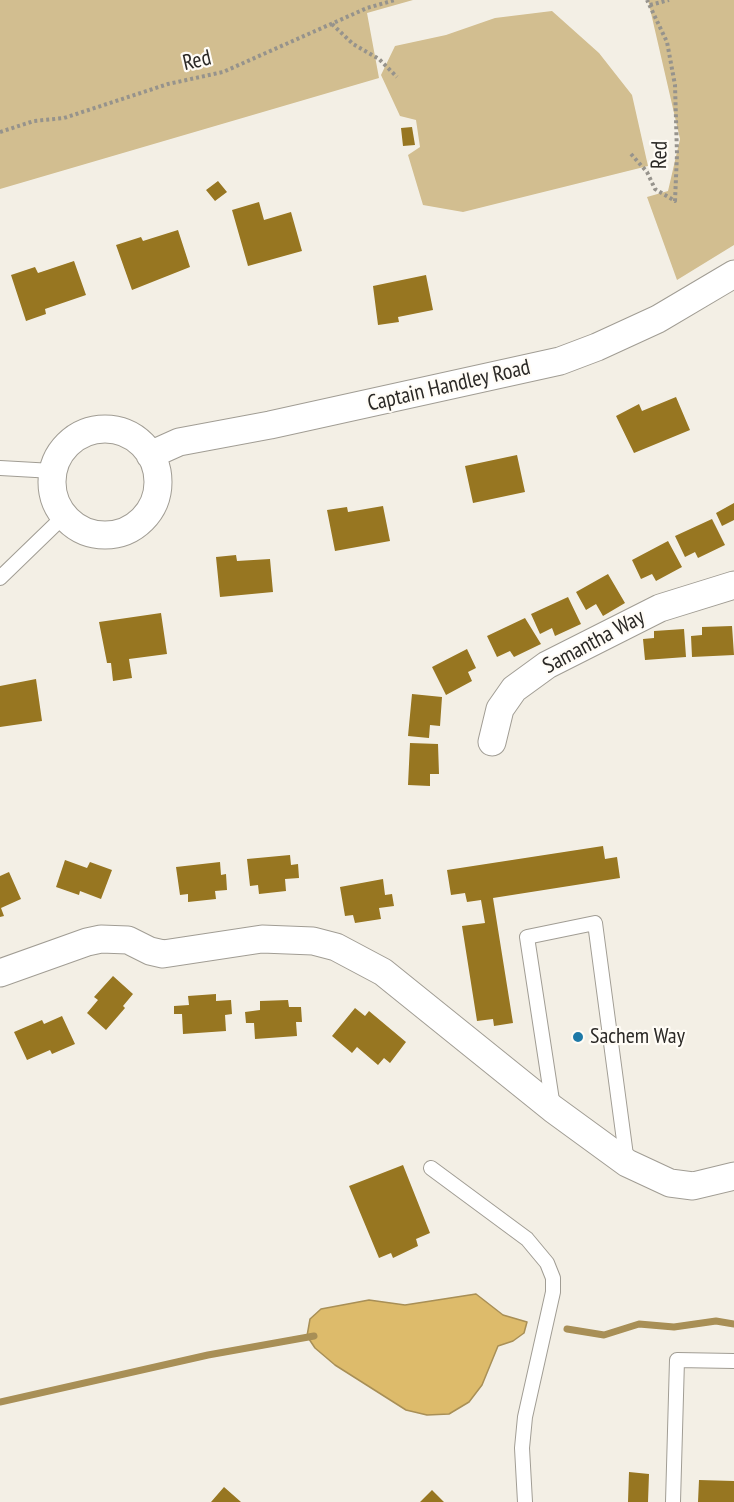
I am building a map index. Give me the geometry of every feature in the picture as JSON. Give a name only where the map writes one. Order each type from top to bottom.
[{"type":"street","name":"Captain Handley Road","points":[[150,455],[179,442],[270,426],[560,361],[658,319],[734,274]]},
{"type":"street","points":[[100,429],[123,432],[143,446],[150,455],[155,465],[158,487],[151,508],[137,524],[117,534],[96,534],[75,526],[64,516],[55,500],[53,471],[60,453],[68,444],[88,432],[100,429]]},
{"type":"street","name":"Samantha Way","points":[[492,742],[500,709],[514,689],[547,665],[660,608],[734,585]]},
{"type":"street","points":[[0,974],[101,939],[128,940],[150,951],[163,954],[262,939],[313,941],[336,947],[382,972],[553,1109],[627,1163],[670,1183],[693,1186],[715,1183],[734,1176]]},
{"type":"lane","points":[[0,468],[53,471]]},
{"type":"lane","points":[[0,578],[64,516]]},
{"type":"lane","points":[[553,1109],[527,937],[595,923],[627,1163]]},
{"type":"lane","points":[[431,1168],[527,1239],[539,1251],[553,1278],[554,1292],[530,1385],[525,1417],[522,1448],[525,1502]]},
{"type":"lane","points":[[673,1502],[677,1360],[734,1361]]},
{"type":"path","name":"Red","points":[[0,132],[34,121],[64,118],[168,84],[223,72],[368,8],[395,0]]},
{"type":"path","name":"Red","points":[[631,154],[647,172],[655,189],[675,201],[677,154],[675,85],[667,42],[647,0]]},
{"type":"path","points":[[650,5],[669,0]]},
{"type":"path","points":[[332,24],[353,44],[379,59],[397,77]]},
{"type":"shaded area","points":[[0,0],[413,0],[367,13],[379,78],[0,189]]},
{"type":"shaded area","points":[[648,0],[734,0],[734,245],[677,280],[647,197],[668,191],[680,139]]},
{"type":"shaded area","points":[[552,11],[599,53],[632,95],[648,166],[463,212],[423,205],[408,155],[420,147],[416,120],[400,116],[381,75],[395,46],[446,35],[495,18]]},
{"type":"shaded area","points":[[476,1294],[503,1315],[527,1322],[524,1333],[513,1341],[498,1346],[482,1385],[469,1402],[449,1414],[427,1415],[406,1410],[335,1365],[315,1348],[307,1336],[310,1319],[321,1309],[369,1300],[405,1305]]},
{"type":"building","points":[[412,127],[415,145],[403,146],[401,128]]},
{"type":"building","points":[[218,181],[227,192],[215,201],[206,190]]},
{"type":"building","points":[[259,202],[264,220],[291,212],[302,251],[248,266],[232,210]]},
{"type":"building","points":[[178,230],[190,267],[132,290],[116,245],[141,237],[143,241]]},
{"type":"building","points":[[74,261],[86,295],[45,309],[46,314],[26,321],[11,275],[35,267],[38,273]]},
{"type":"building","points":[[426,275],[433,310],[398,317],[399,322],[378,325],[373,286]]},
{"type":"building","points":[[676,397],[690,430],[634,453],[616,416],[639,404],[642,411]]},
{"type":"building","points":[[517,455],[525,492],[473,503],[465,466]]},
{"type":"building","points":[[734,503],[734,520],[722,526],[716,513]]},
{"type":"building","points":[[383,506],[390,541],[335,551],[327,510],[347,507],[348,512]]},
{"type":"building","points":[[712,519],[725,545],[698,558],[695,552],[685,557],[675,536]]},
{"type":"building","points":[[668,541],[682,567],[656,581],[652,574],[641,579],[632,560]]},
{"type":"building","points":[[236,555],[237,561],[270,559],[273,592],[220,597],[216,557]]},
{"type":"building","points":[[608,574],[625,603],[603,616],[596,604],[586,610],[576,592]]},
{"type":"building","points":[[568,597],[581,624],[555,636],[552,628],[540,634],[531,614]]},
{"type":"building","points":[[161,613],[167,654],[129,659],[132,678],[113,681],[111,663],[107,663],[99,622]]},
{"type":"building","points":[[525,618],[541,644],[514,657],[510,651],[497,657],[487,636]]},
{"type":"building","points":[[732,626],[734,655],[692,657],[691,636],[702,635],[702,627]]},
{"type":"building","points":[[684,629],[686,657],[645,660],[643,639],[654,638],[654,631]]},
{"type":"building","points":[[467,649],[476,668],[468,672],[472,681],[446,695],[432,667]]},
{"type":"building","points":[[36,679],[42,721],[0,727],[0,686]]},
{"type":"building","points":[[412,694],[442,697],[440,726],[430,725],[429,738],[408,736]]},
{"type":"building","points":[[410,743],[438,744],[439,774],[430,774],[430,786],[408,785]]},
{"type":"building","points":[[603,846],[605,859],[617,857],[620,878],[493,898],[513,1023],[494,1026],[493,1019],[477,1021],[462,926],[485,923],[481,900],[467,902],[465,893],[451,895],[447,870]]},
{"type":"building","points":[[290,855],[291,865],[298,864],[299,878],[285,879],[286,891],[259,894],[258,885],[250,886],[247,859]]},
{"type":"building","points":[[65,860],[87,868],[90,862],[112,870],[101,899],[80,891],[79,895],[56,887]]},
{"type":"building","points":[[220,862],[221,875],[226,874],[227,890],[215,891],[216,899],[188,902],[188,894],[180,895],[176,867]]},
{"type":"building","points":[[9,872],[21,899],[1,908],[4,916],[0,917],[0,876]]},
{"type":"building","points":[[383,879],[385,895],[392,894],[394,906],[379,908],[381,919],[355,923],[353,915],[345,916],[340,887]]},
{"type":"building","points":[[113,976],[133,994],[123,1006],[125,1008],[106,1030],[87,1013],[98,1000],[94,997]]},
{"type":"building","points":[[216,994],[216,1001],[231,1000],[232,1014],[225,1015],[226,1031],[183,1034],[182,1014],[174,1014],[174,1006],[189,1005],[188,996]]},
{"type":"building","points":[[288,1000],[289,1007],[301,1007],[302,1022],[296,1022],[297,1036],[255,1039],[254,1023],[246,1023],[245,1012],[260,1010],[260,1001]]},
{"type":"building","points":[[355,1008],[365,1016],[369,1011],[406,1042],[390,1063],[384,1058],[378,1065],[357,1047],[352,1053],[332,1036]]},
{"type":"building","points":[[62,1016],[75,1044],[52,1054],[50,1050],[27,1060],[14,1032],[42,1020],[44,1024]]},
{"type":"building","points":[[403,1165],[430,1233],[416,1239],[418,1246],[393,1258],[391,1253],[379,1258],[349,1186]]},
{"type":"building","points":[[629,1472],[649,1474],[648,1502],[628,1502]]},
{"type":"building","points":[[699,1480],[734,1481],[734,1502],[698,1502]]},
{"type":"building","points":[[224,1487],[241,1502],[211,1502]]},
{"type":"building","points":[[432,1490],[444,1502],[420,1502]]},
{"type":"waterway","points":[[567,1329],[604,1335],[639,1324],[674,1327],[716,1321],[734,1324]]},
{"type":"waterway","points":[[0,1402],[208,1355],[314,1336]]},
{"type":"place","name":"Sachem Way","points":[[578,1037]]}]
